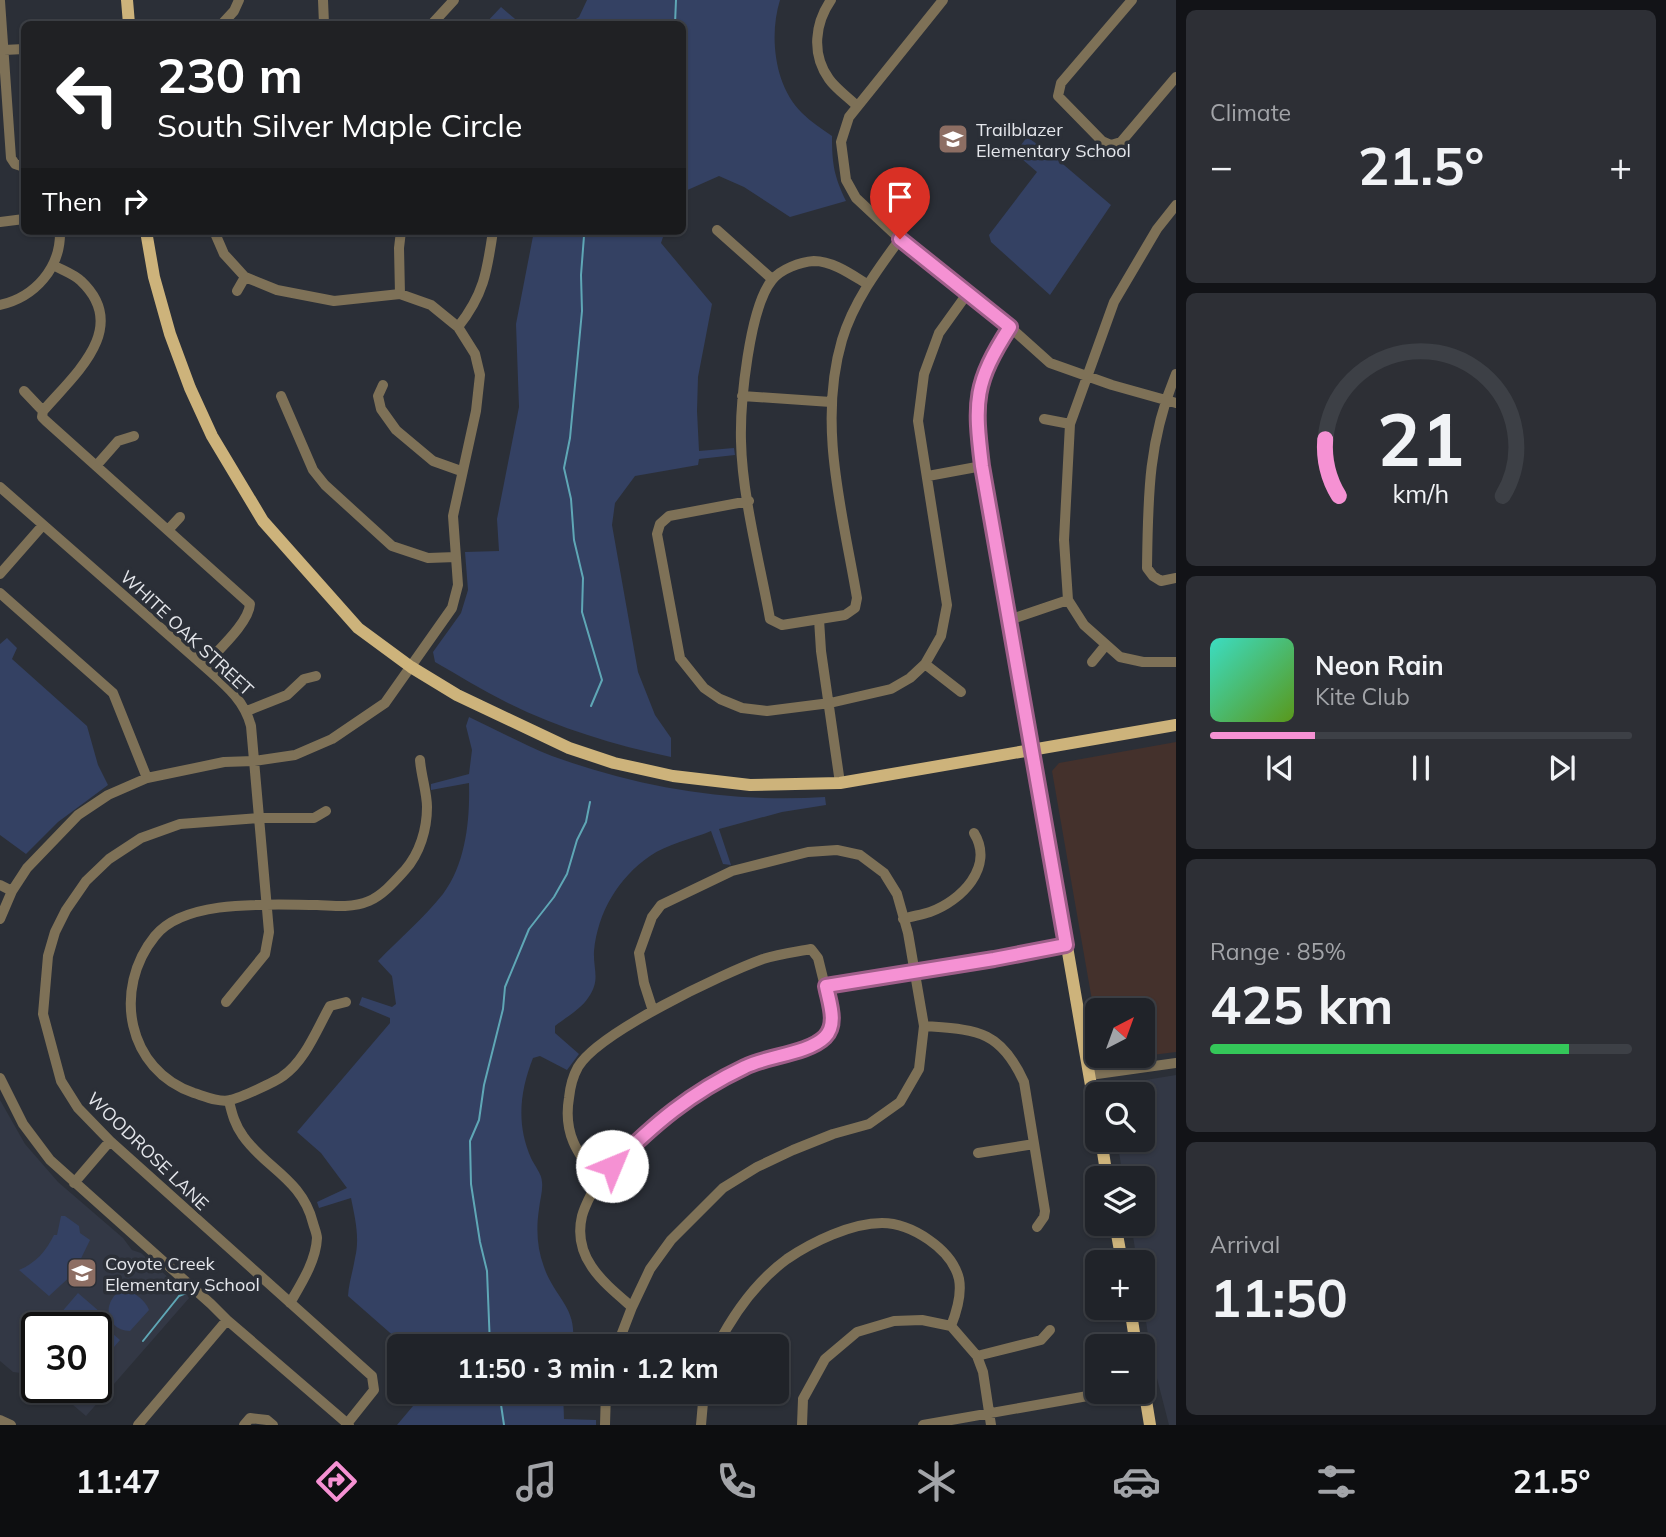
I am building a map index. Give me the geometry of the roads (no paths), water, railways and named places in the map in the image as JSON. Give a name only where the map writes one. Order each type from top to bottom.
[{"type":"main road","points":[[127,0],[129,21]]},
{"type":"main road","points":[[147,235],[154,277],[170,334],[190,387],[212,436],[257,512],[295,559],[358,628],[411,667],[457,695],[569,748],[614,763],[673,776],[750,785],[840,783],[1176,725]]},
{"type":"main road","points":[[1033,750],[1091,1082]]},
{"type":"main road","points":[[1146,1404],[1150,1425]]},
{"type":"street","points":[[225,21],[239,0]]},
{"type":"street","points":[[323,0],[324,21]]},
{"type":"street","points":[[435,21],[454,0]]},
{"type":"street","points":[[831,0],[818,23],[817,40],[821,59],[828,78],[857,106]]},
{"type":"street","points":[[943,0],[849,117],[841,142],[846,180],[856,198],[900,239],[1010,327],[1050,363],[1176,403]]},
{"type":"street","points":[[1132,0],[1061,83],[1058,96],[1102,141],[1111,145],[1121,142],[1176,77]]},
{"type":"street","points":[[0,1],[11,158],[15,164],[21,166]]},
{"type":"street","points":[[4,50],[21,49]]},
{"type":"street","points":[[1176,205],[1157,229],[1114,302],[1086,376],[1070,424],[1063,540],[1068,600],[1084,625],[1120,657],[1143,662],[1176,662]]},
{"type":"street","points":[[0,222],[21,219]]},
{"type":"street","points":[[717,230],[772,279]]},
{"type":"street","points":[[0,305],[19,300],[38,285],[53,265],[60,248],[60,235]]},
{"type":"street","points":[[0,919],[12,891],[27,868],[78,815],[108,795],[147,778],[211,764],[295,755],[332,739],[385,703],[452,608],[458,585],[453,516],[476,411],[480,375],[475,354],[457,327],[431,304],[400,294],[334,301],[277,290],[245,277],[224,254],[216,235]]},
{"type":"street","points":[[400,294],[401,235]]},
{"type":"street","points":[[457,327],[473,308],[481,292],[492,235]]},
{"type":"street","points":[[867,284],[838,267],[816,261],[792,266],[772,279],[764,294],[749,349],[742,396],[741,442],[771,619],[782,625],[845,615],[855,608],[858,598],[833,461],[831,402],[842,339],[867,284],[900,239]]},
{"type":"street","points":[[53,265],[81,281],[95,300],[102,322],[90,358],[43,411],[42,417],[250,604],[249,613],[243,622],[204,666]]},
{"type":"street","points":[[237,291],[245,277]]},
{"type":"street","points":[[749,501],[670,516],[660,524],[657,534],[680,658],[705,688],[720,699],[742,708],[767,712],[830,704],[891,689],[910,678],[925,664],[941,636],[947,605],[918,421],[924,374],[939,333],[967,294]]},
{"type":"street","points":[[1010,327],[985,369],[978,394],[977,426],[1033,750]]},
{"type":"street","points":[[1176,374],[1154,438],[1150,473],[1147,568],[1161,581],[1176,578]]},
{"type":"street","points":[[383,385],[378,396],[381,408],[396,430],[433,461],[461,471]]},
{"type":"street","points":[[24,391],[43,411]]},
{"type":"street","points":[[281,396],[313,470],[325,485],[393,546],[428,558],[456,557]]},
{"type":"street","points":[[742,396],[831,402]]},
{"type":"street","points":[[1044,419],[1070,424]]},
{"type":"street","points":[[96,466],[118,441],[134,436]]},
{"type":"street","points":[[928,476],[982,466]]},
{"type":"street","name":"WHITE OAK STREET","points":[[0,487],[204,666],[237,696],[247,711],[251,726],[269,932],[264,954],[226,1002]]},
{"type":"street","points":[[168,530],[180,517]]},
{"type":"street","points":[[0,574],[43,525]]},
{"type":"street","points":[[0,593],[113,693],[147,778]]},
{"type":"street","points":[[1009,620],[1068,600]]},
{"type":"street","points":[[819,619],[840,783]]},
{"type":"street","points":[[1092,662],[1105,646]]},
{"type":"street","points":[[925,664],[961,692]]},
{"type":"street","points":[[247,711],[287,695],[304,679],[316,676]]},
{"type":"street","points":[[346,1002],[330,1006],[306,1051],[284,1076],[229,1101],[187,1090],[163,1075],[143,1054],[133,1030],[129,1000],[138,966],[156,935],[177,920],[208,909],[266,905],[346,906],[369,901],[393,883],[409,865],[422,841],[428,805],[420,760]]},
{"type":"street","name":"WOODROSE LANE","points":[[326,811],[314,818],[259,818],[180,824],[141,838],[109,859],[86,881],[55,932],[48,956],[43,1014],[61,1081],[78,1108],[110,1141],[372,1376],[374,1390],[347,1424]]},
{"type":"street","points":[[903,919],[932,911],[959,896],[976,875],[982,854],[974,833]]},
{"type":"street","points":[[622,1334],[650,1269],[671,1240],[723,1188],[757,1167],[793,1150],[833,1134],[869,1124],[900,1102],[919,1069],[924,1026],[908,933],[897,894],[884,873],[860,855],[837,850],[808,852],[732,871],[661,905],[652,917],[639,953],[643,984],[653,1011]]},
{"type":"street","points":[[0,886],[12,891]]},
{"type":"street","points":[[826,986],[1066,945]]},
{"type":"street","points":[[598,1181],[574,1146],[566,1116],[570,1086],[578,1066],[615,1034],[653,1011],[765,959],[811,949],[818,958],[833,1019],[826,1037],[786,1055],[747,1065],[683,1102],[659,1120],[598,1181],[582,1216],[580,1239],[587,1262],[599,1279],[632,1307]]},
{"type":"street","points":[[924,1026],[972,1029],[1007,1050],[1024,1082],[1045,1211],[1037,1227]]},
{"type":"street","points":[[1090,1075],[1176,1063]]},
{"type":"street","points":[[0,1082],[33,1139],[50,1160],[347,1424]]},
{"type":"street","points":[[229,1101],[233,1118],[243,1138],[285,1177],[310,1212],[317,1238],[310,1265],[290,1303]]},
{"type":"street","points":[[74,1183],[110,1141]]},
{"type":"street","points":[[978,1153],[1034,1143]]},
{"type":"street","points":[[723,1334],[733,1316],[762,1282],[788,1259],[849,1229],[881,1223],[911,1228],[942,1250],[959,1278],[959,1306],[951,1326]]},
{"type":"street","points":[[138,1425],[227,1320]]},
{"type":"street","points":[[802,1425],[803,1399],[825,1359],[857,1332],[894,1321],[922,1320],[951,1326],[977,1356],[983,1372],[991,1425]]},
{"type":"street","points":[[977,1356],[1041,1340],[1050,1330]]},
{"type":"street","points":[[923,1425],[1085,1396]]},
{"type":"street","points":[[605,1425],[606,1404]]},
{"type":"street","points":[[701,1425],[703,1404]]},
{"type":"street","points":[[244,1425],[250,1418],[267,1420],[272,1425]]},
{"type":"street","points":[[0,1420],[11,1425]]},
{"type":"waterway","points":[[675,21],[676,0]]},
{"type":"waterway","points":[[584,236],[582,311],[570,438],[564,468],[571,499],[574,540],[583,578],[582,612],[602,680],[591,706]]},
{"type":"waterway","points":[[490,1334],[487,1271],[471,1184],[470,1141],[479,1120],[484,1085],[503,1009],[505,987],[529,929],[554,897],[567,874],[577,840],[586,822],[590,802]]},
{"type":"waterway","points":[[143,1341],[179,1296],[186,1293]]},
{"type":"waterway","points":[[501,1404],[504,1425]]},
{"type":"place","name":"Trailblazer Elementary School","points":[[953,139]]},
{"type":"place","name":"Coyote Creek Elementary School","points":[[82,1273]]}]
